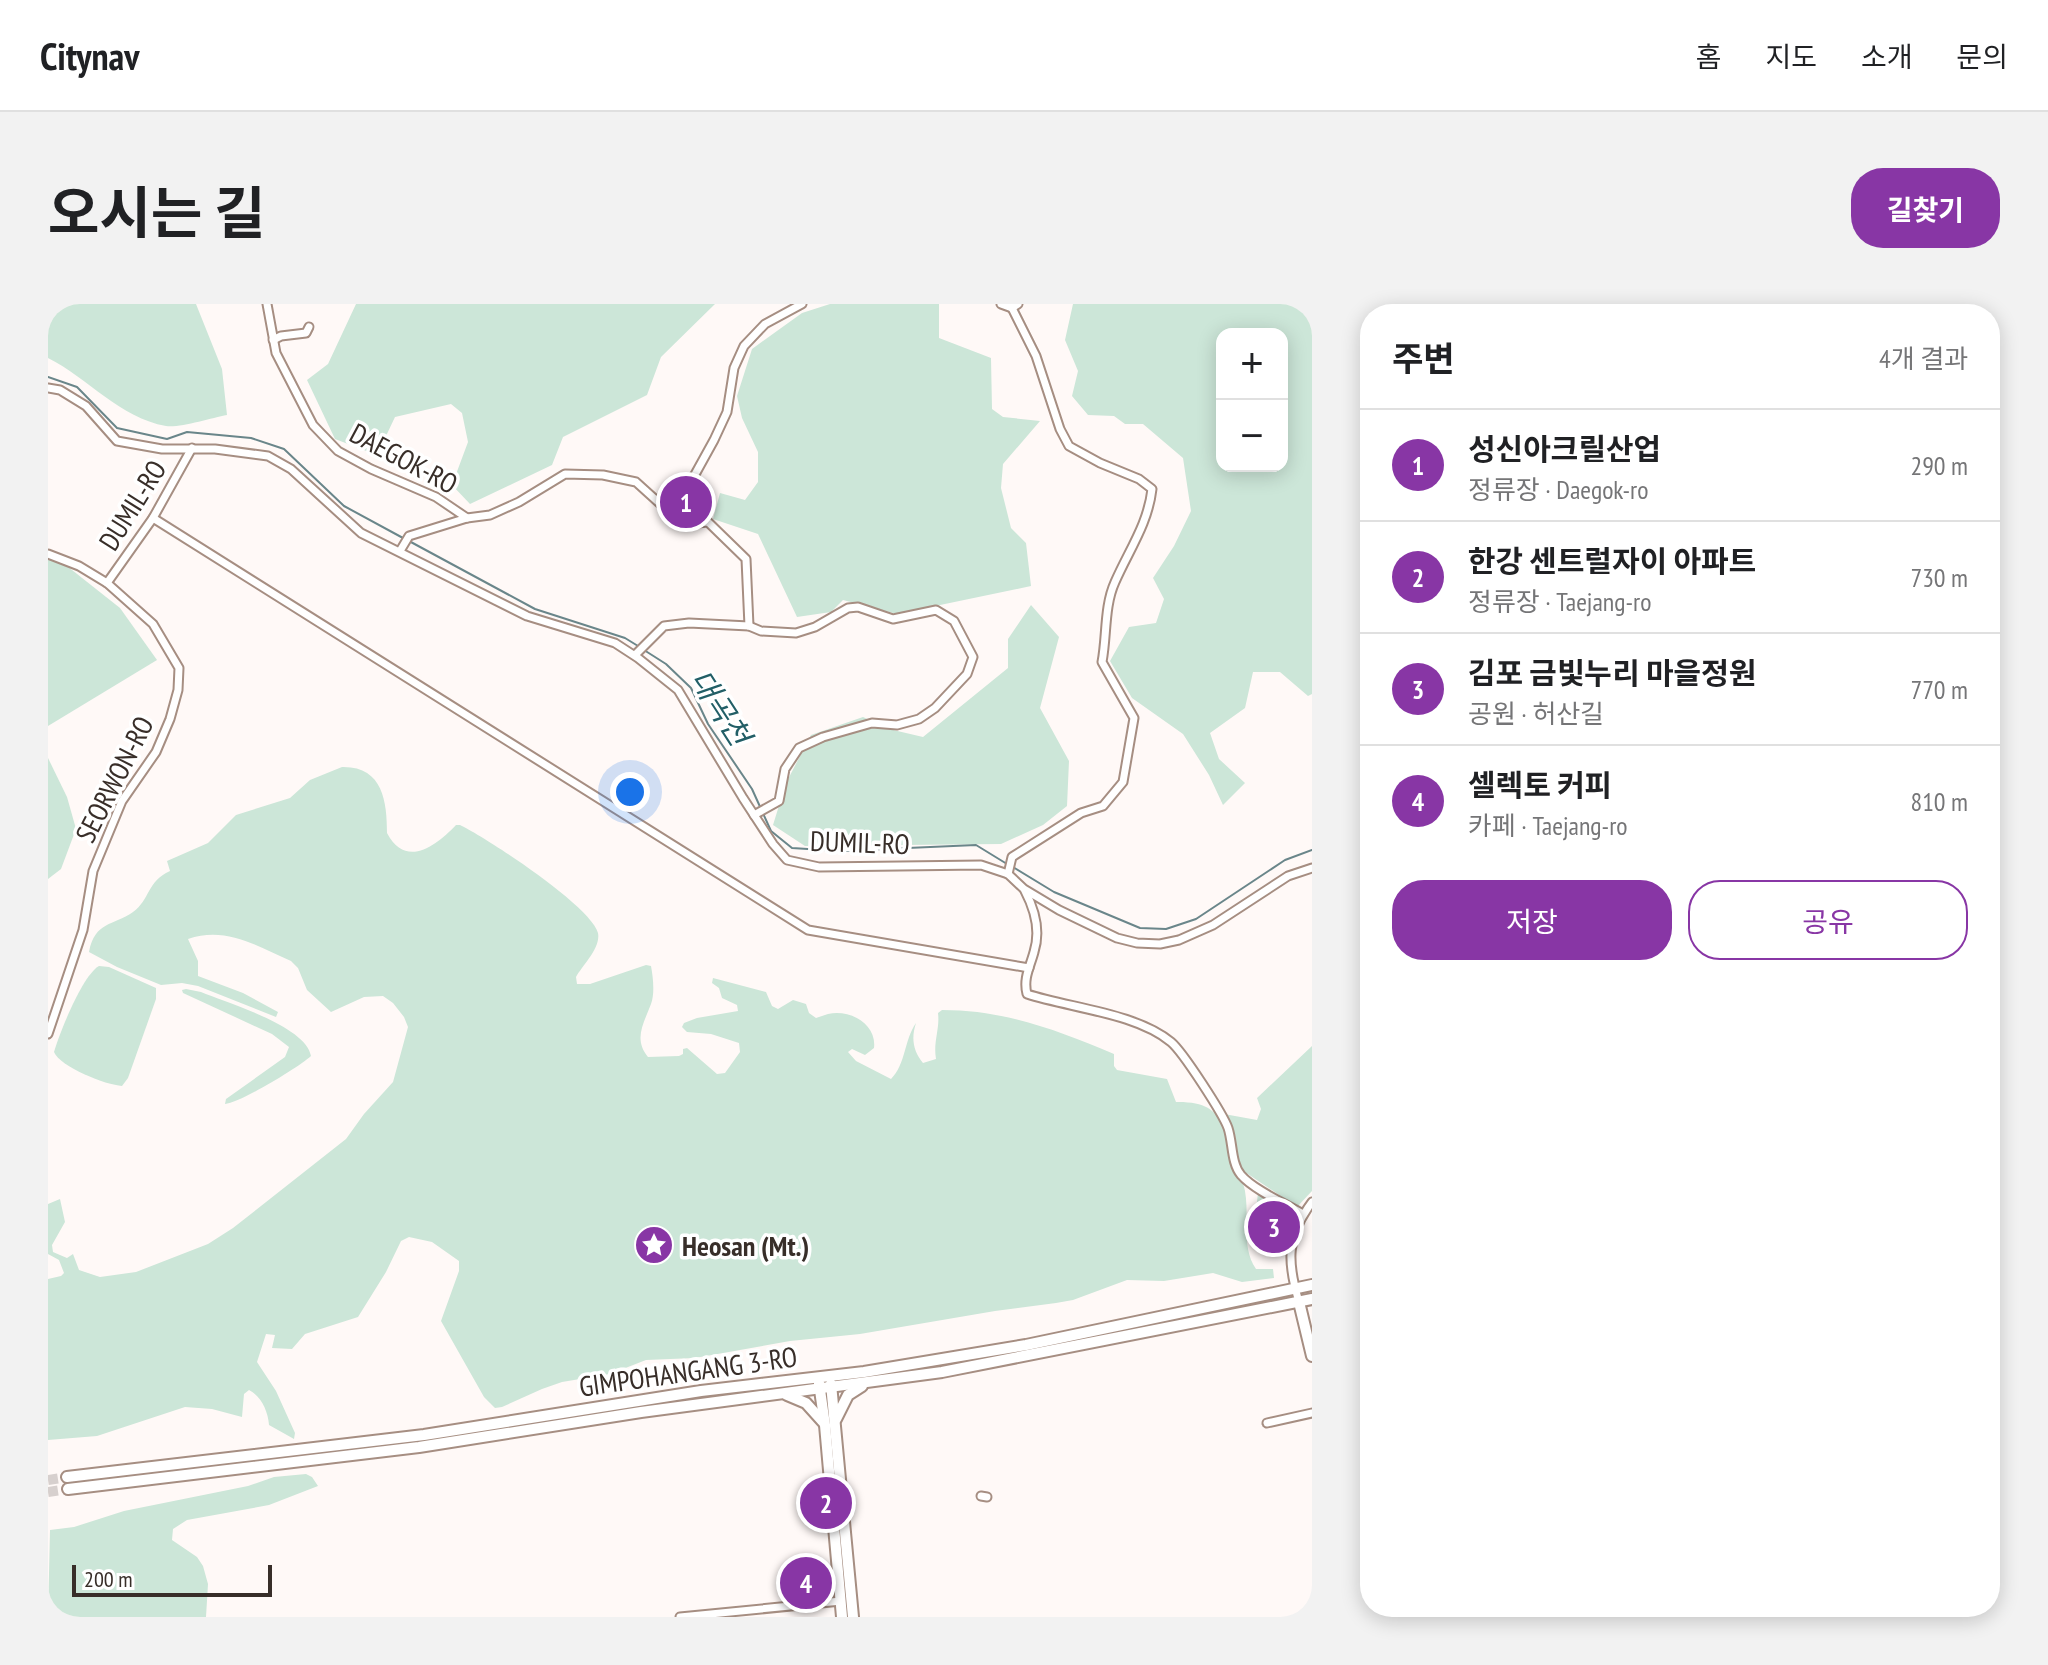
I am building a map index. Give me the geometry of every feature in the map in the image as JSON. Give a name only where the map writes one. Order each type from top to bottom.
[{"type":"street","name":"DAEGOK-RO","points":[[267,304],[276,353],[313,425],[338,451],[371,469],[436,497],[467,518],[490,515],[565,474],[603,475],[636,482],[667,510]]},
{"type":"street","points":[[749,626],[746,559],[708,522],[687,524],[667,510],[682,498],[714,440],[727,412],[734,368],[744,346],[765,324],[802,304]]},
{"type":"street","points":[[1001,304],[1015,306],[1069,446],[1139,479],[1152,489],[1149,509],[1108,601],[1107,638],[1102,662],[1134,718],[1123,782],[1103,806],[1081,813],[1012,857],[1008,872],[1024,889],[1036,912],[1036,947],[1024,983],[1027,994],[1050,1002],[1102,1011],[1171,1042],[1190,1064],[1226,1123],[1237,1167],[1243,1177],[1303,1214]]},
{"type":"street","points":[[273,340],[306,333],[309,327]]},
{"type":"street","name":"DUMIL-RO","points":[[48,388],[60,390],[86,406],[117,441],[162,449],[215,449],[268,456],[291,469],[361,533],[405,544],[527,616],[639,651],[678,690],[787,860],[819,867],[981,865],[1008,872]]},
{"type":"street","name":"DUMIL-RO","points":[[107,583],[153,518],[192,448]]},
{"type":"street","points":[[153,518],[808,930],[1029,968]]},
{"type":"street","points":[[405,544],[467,518]]},
{"type":"street","name":"SEORWON-RO","points":[[48,554],[79,566],[107,583],[153,624],[179,668],[178,690],[170,719],[156,752],[122,801],[93,871],[83,930],[48,1034]]},
{"type":"street","points":[[639,651],[664,626],[689,623],[749,626],[761,631],[796,633],[815,627],[848,608],[858,607],[893,619],[936,610],[954,621],[973,657],[967,674],[935,708],[919,719],[897,725],[872,723],[823,737],[799,748],[785,769],[779,801],[759,812]]},
{"type":"street","points":[[1024,889],[1117,938],[1160,944],[1179,940],[1213,925],[1288,876],[1312,868]]},
{"type":"street","points":[[1312,1202],[1303,1214],[1289,1255],[1312,1356]]},
{"type":"street","name":"GIMPOHANGANG 3-RO","points":[[67,1477],[424,1435],[701,1391],[824,1377],[1012,1348],[1312,1285]]},
{"type":"street","name":"GIMPOHANGANG 3-RO","points":[[68,1489],[419,1447],[641,1412],[866,1384],[1019,1359],[1312,1299]]},
{"type":"street","points":[[824,1377],[846,1600],[853,1617]]},
{"type":"street","points":[[830,1423],[848,1395],[866,1384]]},
{"type":"street","points":[[785,1394],[806,1403],[830,1423]]},
{"type":"street","points":[[1267,1423],[1312,1413]]},
{"type":"street","points":[[680,1617],[846,1600]]},
{"type":"street","points":[[842,1617],[846,1600]]},
{"type":"green space","points":[[48,304],[196,304],[222,369],[227,415],[166,426],[149,422],[119,406],[48,358]]},
{"type":"green space","points":[[356,304],[715,304],[661,357],[647,395],[563,437],[552,465],[470,504],[452,485],[468,442],[462,413],[451,404],[395,417],[377,455],[335,439],[307,380],[328,364]]},
{"type":"green space","points":[[830,304],[939,304],[939,338],[991,358],[992,409],[1003,417],[1040,421],[1003,464],[1001,488],[1011,528],[1026,543],[1031,586],[897,614],[843,600],[831,612],[797,617],[758,534],[713,519],[720,493],[745,500],[758,482],[758,452],[742,418],[737,396],[752,349],[802,313]]},
{"type":"green space","points":[[1073,304],[1312,304],[1312,694],[1308,696],[1280,672],[1253,672],[1245,708],[1210,733],[1219,759],[1245,783],[1223,805],[1209,775],[1183,734],[1132,698],[1110,661],[1129,627],[1156,623],[1164,599],[1153,578],[1174,546],[1191,511],[1183,458],[1143,424],[1125,424],[1114,416],[1088,415],[1072,396],[1078,371],[1065,340]]},
{"type":"green space","points":[[48,551],[120,608],[157,660],[48,726]]},
{"type":"green space","points":[[1031,605],[1059,637],[1040,708],[1069,761],[1067,806],[1043,825],[1001,844],[805,846],[773,825],[786,783],[811,735],[863,717],[889,729],[923,737],[1008,668],[1008,639]]},
{"type":"green space","points":[[48,758],[67,797],[76,829],[61,869],[48,879]]},
{"type":"green space","points":[[342,767],[356,768],[374,779],[384,798],[387,833],[403,850],[421,850],[460,825],[514,858],[577,907],[591,921],[598,939],[594,951],[576,977],[577,984],[590,984],[651,966],[653,995],[641,1037],[648,1057],[679,1056],[687,1048],[717,1074],[725,1073],[740,1052],[739,1043],[711,1034],[687,1032],[682,1027],[684,1023],[697,1018],[738,1011],[737,1005],[722,998],[719,988],[712,983],[713,978],[766,992],[772,1006],[778,1009],[793,1000],[806,1004],[809,1013],[816,1018],[836,1013],[853,1016],[867,1025],[874,1039],[874,1048],[865,1055],[852,1049],[848,1052],[856,1061],[891,1079],[900,1066],[916,1023],[913,1039],[917,1054],[923,1063],[936,1059],[938,1013],[942,1010],[987,1014],[1030,1023],[1114,1054],[1117,1070],[1167,1079],[1176,1102],[1207,1107],[1221,1123],[1236,1173],[1243,1183],[1251,1259],[1256,1269],[1273,1269],[1274,1278],[1242,1282],[1213,1273],[1164,1281],[1127,1280],[1056,1303],[860,1334],[790,1341],[695,1358],[646,1360],[610,1374],[562,1382],[495,1408],[484,1397],[441,1321],[459,1271],[459,1261],[432,1242],[409,1237],[401,1241],[358,1317],[305,1334],[292,1349],[272,1348],[275,1335],[266,1334],[257,1362],[276,1391],[295,1433],[294,1439],[269,1425],[263,1404],[249,1390],[244,1394],[242,1417],[212,1409],[185,1407],[97,1436],[48,1440],[48,1279],[64,1273],[59,1260],[48,1254],[48,1204],[60,1199],[65,1222],[52,1245],[53,1252],[67,1258],[73,1254],[79,1270],[100,1277],[136,1272],[208,1244],[233,1228],[346,1139],[393,1082],[408,1027],[393,1003],[383,996],[364,997],[331,1012],[307,990],[298,968],[291,961],[228,936],[188,939],[198,961],[198,976],[243,993],[278,1012],[276,1017],[198,986],[182,983],[161,985],[89,952],[100,929],[133,912],[157,880],[170,871],[167,861],[208,843],[236,815],[290,798],[310,780]]},
{"type":"green space","points":[[99,966],[109,967],[156,988],[156,999],[128,1078],[122,1086],[84,1074],[65,1064],[54,1052],[79,992]]},
{"type":"green space","points":[[182,990],[228,1002],[281,1025],[306,1045],[311,1056],[269,1084],[225,1104],[226,1099],[285,1057],[289,1047],[272,1034],[183,993]]},
{"type":"green space","points":[[1312,1046],[1312,1191],[1297,1207],[1242,1170],[1224,1114],[1257,1120],[1261,1109],[1257,1098]]},
{"type":"green space","points":[[1258,1193],[1297,1214],[1289,1237],[1252,1244]]},
{"type":"green space","points":[[306,1474],[318,1486],[269,1505],[187,1520],[173,1529],[172,1540],[197,1557],[203,1566],[208,1584],[206,1617],[48,1617],[50,1530],[74,1527],[124,1511],[248,1486],[274,1477]]},
{"type":"waterway","name":"대곡천","points":[[48,377],[77,387],[117,428],[167,439],[187,432],[251,438],[284,449],[344,506],[403,538]]},
{"type":"waterway","name":"대곡천","points":[[409,541],[535,609],[625,638],[638,646]]},
{"type":"waterway","name":"대곡천","points":[[644,650],[666,664],[691,688],[708,724],[752,789],[771,831],[792,848],[839,851],[976,845],[1007,864]]},
{"type":"waterway","name":"대곡천","points":[[1013,867],[1054,892],[1140,928],[1166,929],[1196,919],[1285,860],[1312,850]]},
{"type":"tunnel","points":[[48,1480],[67,1477]]},
{"type":"tunnel","points":[[48,1492],[68,1489]]},
{"type":"place","name":"성신아크릴산업","points":[[686,502]]},
{"type":"place","name":"김포 금빛누리 마을정원","points":[[1274,1227]]},
{"type":"place","name":"Heosan (Mt.)","points":[[654,1245]]},
{"type":"place","name":"한강 센트럴자이 아파트","points":[[826,1503]]},
{"type":"place","name":"셀렉토 커피","points":[[806,1583]]}]
